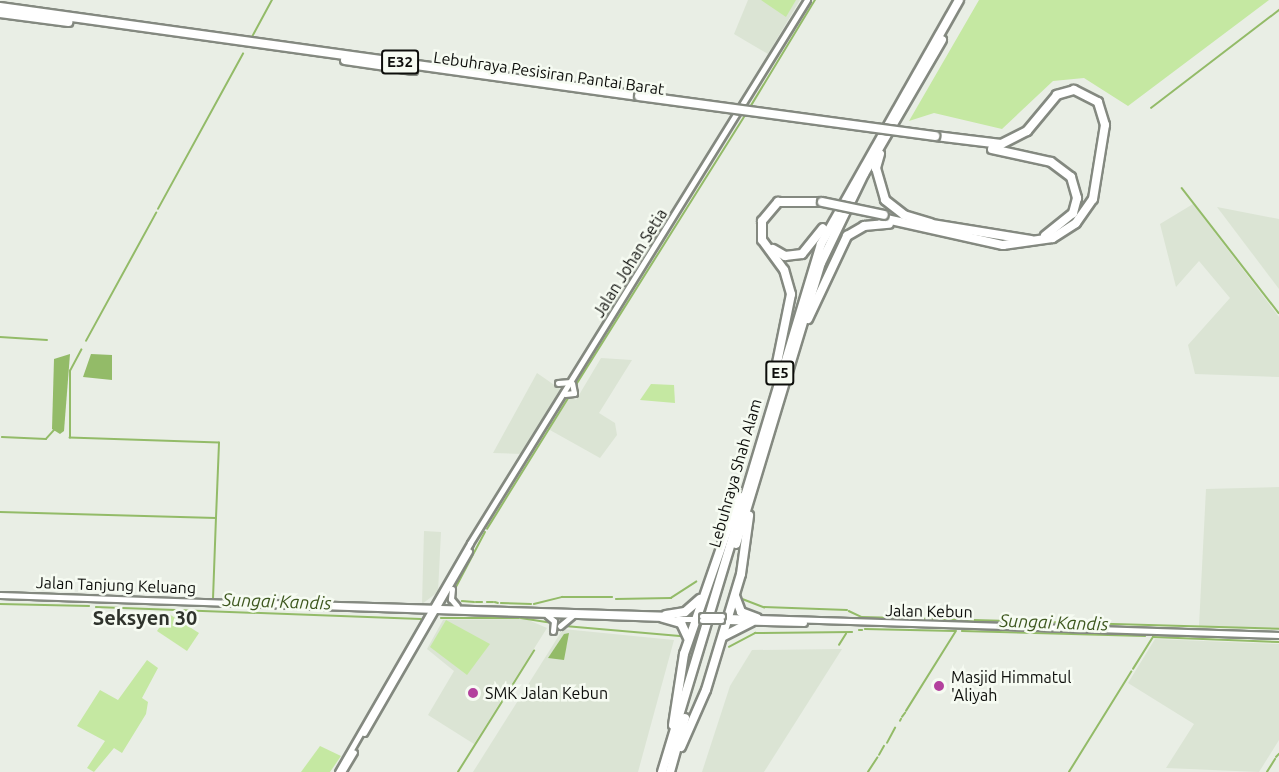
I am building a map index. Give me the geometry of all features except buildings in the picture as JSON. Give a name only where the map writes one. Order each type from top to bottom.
[{"type":"highway","name":"Lebuhraya Shah Alam","points":[[662,772],[758,444],[821,244],[892,113],[959,0]]},
{"type":"highway","name":"Lebuhraya Shah Alam","points":[[670,772],[777,405],[838,223],[965,0]]},
{"type":"highway","name":"Lebuhraya Pesisiran Pantai Barat","points":[[0,7],[639,98]]},
{"type":"highway","name":"Lebuhraya Pesisiran Pantai Barat","points":[[0,13],[994,146],[1023,134],[1053,99],[1074,90],[1089,95],[1100,106],[1104,141],[1098,177],[1082,217],[1044,241],[1003,245],[926,228]]},
{"type":"highway","points":[[936,225],[890,206],[879,189],[876,168],[943,38]]},
{"type":"highway","points":[[892,113],[811,247],[791,256],[771,247],[766,226],[776,208],[796,202],[822,204],[883,217],[926,228]]},
{"type":"highway","name":"Lebuhraya Pesisiran Pantai Barat","points":[[935,138],[1022,153],[1058,165],[1076,189],[1075,208],[1066,224],[1033,240]]},
{"type":"highway","points":[[662,772],[687,644],[699,617],[702,596],[758,444],[792,303],[784,270],[762,240],[762,221],[778,202],[822,204]]},
{"type":"highway","points":[[883,217],[1033,240],[1066,228]]},
{"type":"highway","points":[[777,405],[810,314],[847,236],[877,224],[926,228]]},
{"type":"highway","points":[[670,772],[722,639],[725,619],[735,592],[759,469]]},
{"type":"highway","points":[[735,592],[741,612],[754,620]]},
{"type":"highway","points":[[664,616],[685,612],[702,596]]},
{"type":"highway","points":[[664,616],[684,626],[687,644]]},
{"type":"highway","points":[[722,639],[734,627],[754,620]]},
{"type":"main road","name":"Jalan Johan Setia","points":[[572,381],[807,0]]},
{"type":"main road","points":[[370,718],[430,622],[474,539],[563,395],[574,393],[572,381],[558,383],[563,395]]},
{"type":"main road","points":[[457,606],[450,593],[474,539]]},
{"type":"main road","points":[[340,772],[423,625],[460,568]]},
{"type":"main road","name":"Jalan Tanjung Keluang","points":[[0,595],[414,610],[436,608]]},
{"type":"main road","name":"Jalan Tanjung Keluang","points":[[301,605],[436,608]]},
{"type":"main road","name":"Jalan Kebun","points":[[436,608],[457,606],[664,616]]},
{"type":"main road","name":"Jalan Kebun","points":[[436,608],[575,615],[1279,635]]},
{"type":"main road","points":[[414,610],[422,614],[423,625]]},
{"type":"main road","points":[[430,622],[448,610]]},
{"type":"main road","points":[[544,613],[554,621],[553,631]]},
{"type":"main road","points":[[560,626],[575,615]]},
{"type":"shaded area","points":[[748,0],[800,0],[768,54],[734,34]]},
{"type":"shaded area","points":[[761,0],[796,0],[786,17]]},
{"type":"shaded area","points":[[979,0],[1269,0],[1128,106],[1084,78],[1053,81],[1002,129],[934,113],[909,121]]},
{"type":"shaded area","points":[[1193,204],[1279,317],[1279,377],[1195,374],[1188,345],[1230,298],[1199,261],[1176,287],[1160,224]]},
{"type":"shaded area","points":[[1217,207],[1279,219],[1279,289]]},
{"type":"shaded area","points":[[70,354],[64,431],[60,434],[52,429],[54,359]]},
{"type":"shaded area","points":[[91,354],[112,355],[112,380],[83,377]]},
{"type":"shaded area","points":[[601,358],[632,360],[599,413],[615,423],[617,435],[600,458],[541,425],[522,454],[493,453],[537,373],[576,400]]},
{"type":"shaded area","points":[[651,384],[674,385],[675,403],[640,400]]},
{"type":"shaded area","points":[[1279,487],[1279,628],[1199,626],[1206,489]]},
{"type":"shaded area","points":[[424,531],[441,532],[438,592],[422,604]]},
{"type":"shaded area","points":[[169,614],[199,633],[187,651],[157,631]]},
{"type":"shaded area","name":"SMK Jalan Kebun","points":[[526,619],[547,628],[474,744],[428,715],[454,671],[427,649],[443,620]]},
{"type":"shaded area","points":[[446,620],[490,644],[467,675],[430,647]]},
{"type":"shaded area","points":[[563,629],[674,640],[638,772],[473,772]]},
{"type":"shaded area","points":[[569,633],[564,660],[548,658],[564,634]]},
{"type":"shaded area","points":[[1155,639],[1279,644],[1279,740],[1259,772],[1166,768],[1194,724],[1128,683]]},
{"type":"shaded area","points":[[842,649],[764,772],[702,772],[730,686],[752,650]]},
{"type":"shaded area","points":[[147,660],[158,668],[142,698],[148,702],[146,714],[122,753],[114,748],[94,772],[87,768],[105,741],[77,726],[100,690],[118,700]]},
{"type":"shaded area","points":[[320,746],[341,756],[330,772],[301,772]]},
{"type":"waterway","points":[[252,37],[272,0]]},
{"type":"waterway","points":[[749,109],[815,0]]},
{"type":"waterway","points":[[1151,108],[1279,10]]},
{"type":"waterway","points":[[158,209],[243,54]]},
{"type":"waterway","points":[[574,388],[745,115]]},
{"type":"waterway","points":[[1182,188],[1279,313]]},
{"type":"waterway","points":[[86,341],[156,213]]},
{"type":"waterway","points":[[0,337],[47,340]]},
{"type":"waterway","points":[[0,512],[216,518],[219,443],[70,438],[70,371],[81,350]]},
{"type":"waterway","points":[[487,529],[570,395]]},
{"type":"waterway","points":[[2,437],[46,439],[54,430]]},
{"type":"waterway","points":[[213,599],[216,519]]},
{"type":"waterway","points":[[455,589],[485,532]]},
{"type":"waterway","points":[[616,599],[671,598],[696,582]]},
{"type":"waterway","points":[[534,604],[562,597],[612,597]]},
{"type":"waterway","points":[[740,598],[764,607],[847,610]]},
{"type":"waterway","points":[[462,601],[474,602]]},
{"type":"waterway","points":[[476,602],[482,602]]},
{"type":"waterway","points":[[487,602],[493,602]]},
{"type":"waterway","points":[[501,603],[531,604]]},
{"type":"waterway","name":"Sungai Kandis","points":[[0,604],[89,606]]},
{"type":"waterway","name":"Sungai Kandis","points":[[96,607],[421,619]]},
{"type":"waterway","points":[[849,611],[862,617],[1279,629]]},
{"type":"waterway","name":"Sungai Kandis","points":[[441,618],[519,618]]},
{"type":"waterway","name":"Sungai Kandis","points":[[521,618],[551,623]]},
{"type":"waterway","name":"Sungai Kandis","points":[[565,626],[680,636]]},
{"type":"waterway","name":"Sungai Kandis","points":[[865,629],[955,631]]},
{"type":"waterway","points":[[906,711],[956,631]]},
{"type":"waterway","name":"Sungai Kandis","points":[[962,631],[1145,636]]},
{"type":"waterway","name":"Sungai Kandis","points":[[729,647],[755,633],[852,632]]},
{"type":"waterway","points":[[839,645],[846,634]]},
{"type":"waterway","name":"Sungai Kandis","points":[[1133,669],[1153,637],[1279,642]]},
{"type":"waterway","points":[[458,772],[534,651]]},
{"type":"waterway","points":[[1069,772],[1131,672]]},
{"type":"waterway","points":[[902,717],[905,713]]},
{"type":"waterway","points":[[887,743],[895,728]]},
{"type":"waterway","points":[[879,755],[884,746]]},
{"type":"waterway","points":[[1276,757],[1279,754]]},
{"type":"waterway","points":[[868,772],[877,758]]},
{"type":"waterway","points":[[1267,772],[1275,759]]},
{"type":"place","name":"Masjid Himmatul 'Aliyah","points":[[939,686]]},
{"type":"place","name":"SMK Jalan Kebun","points":[[473,693]]},
{"type":"district","name":"Seksyen 30","points":[[145,617]]}]
